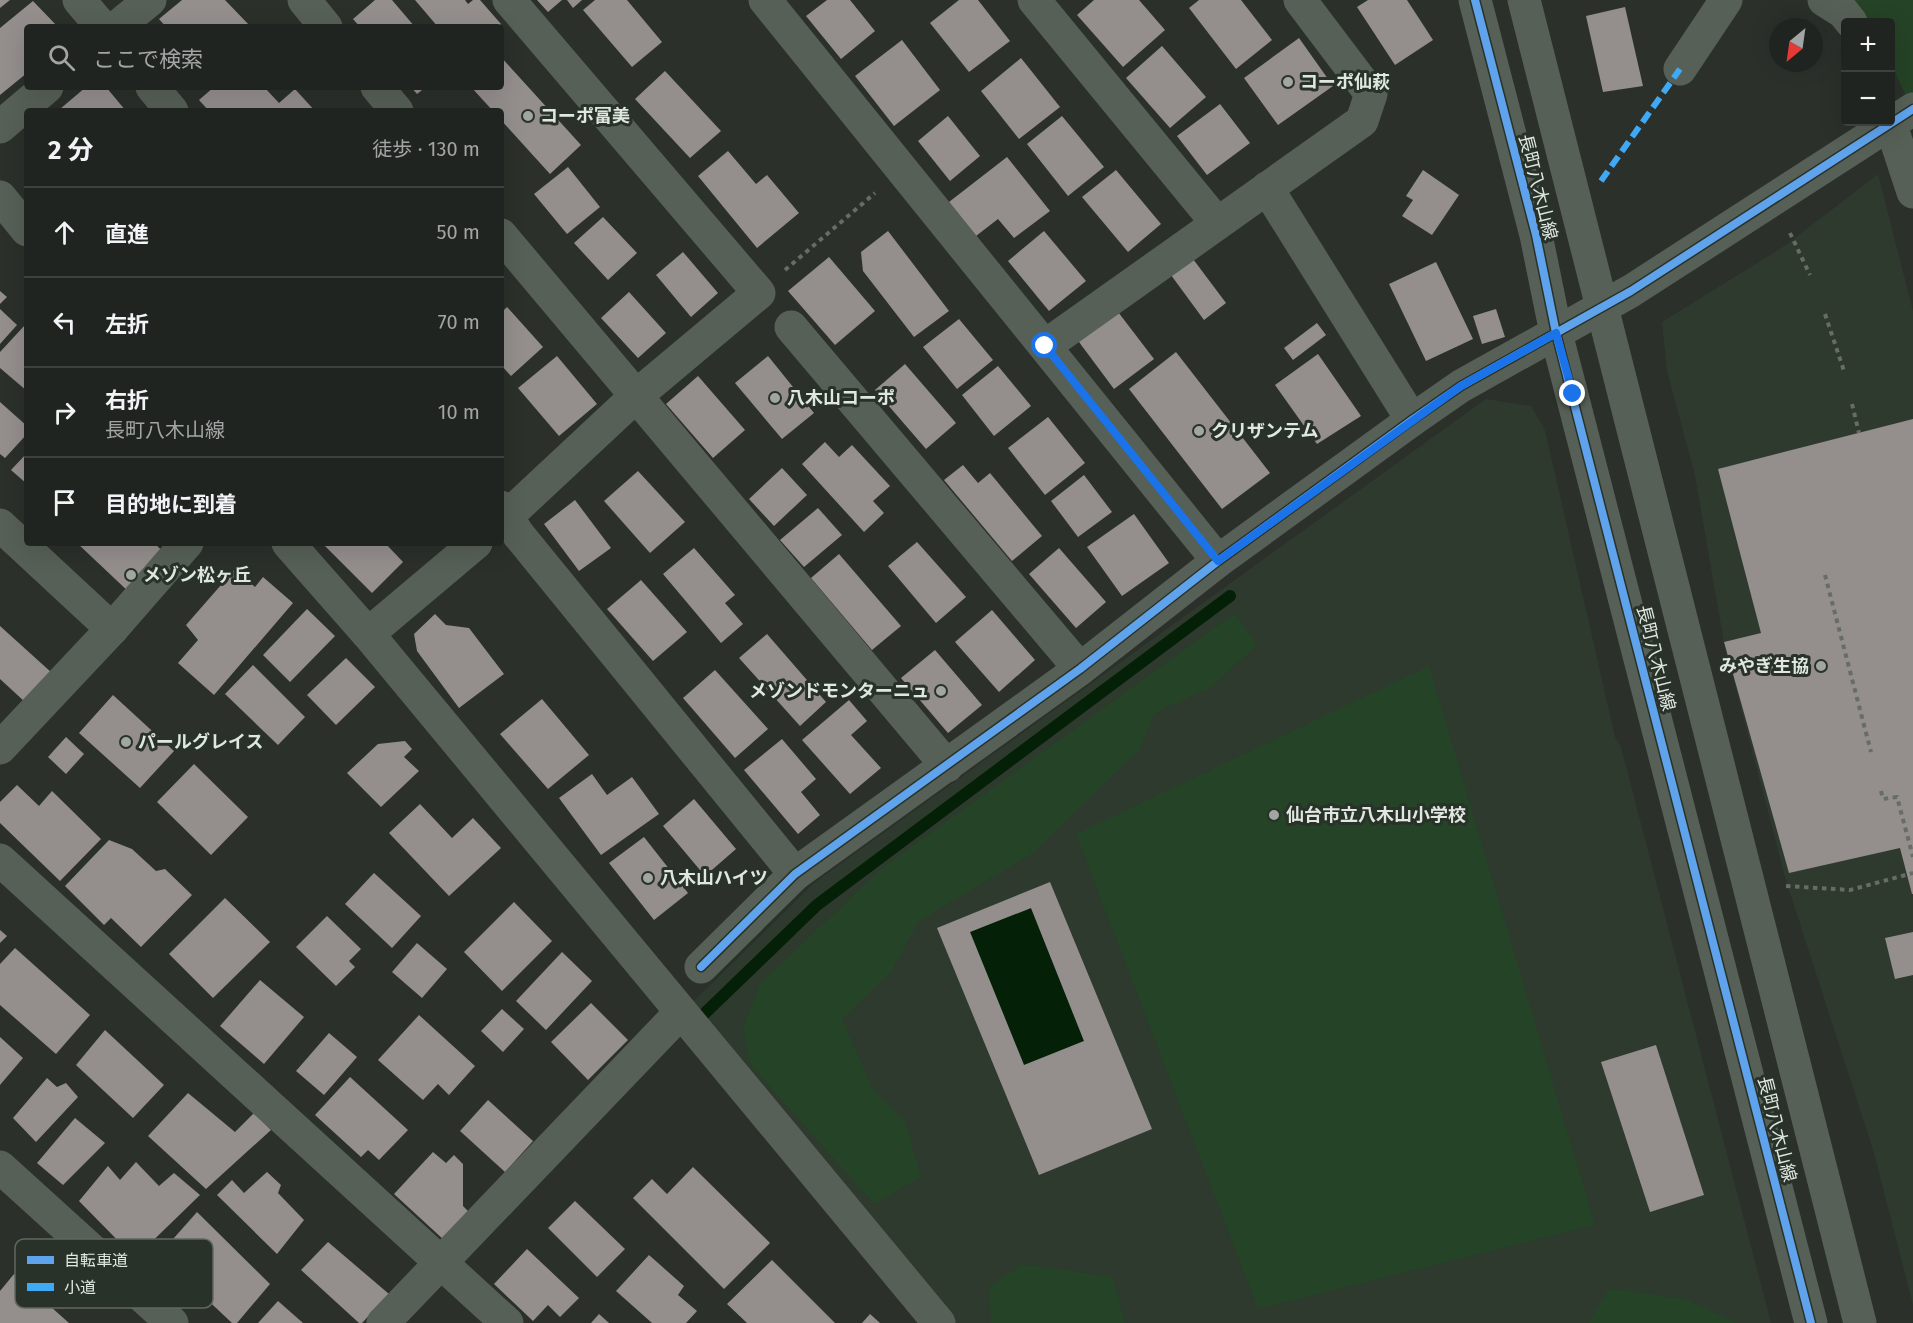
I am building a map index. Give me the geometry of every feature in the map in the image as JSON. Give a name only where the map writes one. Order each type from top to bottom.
[{"type":"street","points":[[79,0],[99,24]]},
{"type":"street","points":[[121,24],[150,0]]},
{"type":"street","points":[[304,0],[324,24]]},
{"type":"street","points":[[504,514],[636,396],[759,293],[509,0]]},
{"type":"street","points":[[765,0],[1218,561]]},
{"type":"street","points":[[1034,0],[1217,224]]},
{"type":"street","points":[[1045,346],[1362,120],[1371,94],[1300,0]]},
{"type":"street","name":"長町八木山線","points":[[1475,0],[1536,235],[1556,333],[1811,1323]]},
{"type":"street","points":[[1524,0],[1860,1323]]},
{"type":"street","points":[[1680,69],[1726,0]]},
{"type":"street","points":[[1824,0],[1843,12],[1848,18]]},
{"type":"street","points":[[0,127],[43,90]]},
{"type":"street","points":[[154,90],[170,108]]},
{"type":"street","points":[[380,90],[394,108]]},
{"type":"street","points":[[1895,119],[1913,109]]},
{"type":"street","points":[[701,967],[795,874],[1080,669],[1218,561],[1412,420],[1461,386],[1641,284],[1884,126]]},
{"type":"street","points":[[1891,126],[1913,192]]},
{"type":"street","points":[[1267,188],[1412,420]]},
{"type":"street","points":[[0,197],[24,226]]},
{"type":"street","points":[[504,238],[947,765]]},
{"type":"street","points":[[791,327],[1080,669]]},
{"type":"street","points":[[504,516],[795,874]]},
{"type":"street","points":[[0,525],[112,629]]},
{"type":"street","points":[[0,748],[112,629],[184,546]]},
{"type":"street","points":[[291,546],[368,634],[939,1323]]},
{"type":"street","points":[[368,634],[472,546]]},
{"type":"street","points":[[0,860],[441,1260],[507,1323]]},
{"type":"street","points":[[383,1323],[681,1012]]},
{"type":"street","points":[[0,1167],[79,1239]]},
{"type":"street","points":[[155,1308],[172,1323]]},
{"type":"path","points":[[759,293],[903,169]]},
{"type":"path","points":[[1791,232],[1809,275]]},
{"type":"path","points":[[1825,314],[1844,371]]},
{"type":"path","points":[[1852,404],[1858,433]]},
{"type":"path","points":[[1825,575],[1871,752]]},
{"type":"path","points":[[1881,791],[1883,800],[1897,797],[1913,857]]},
{"type":"path","points":[[1782,886],[1850,890],[1913,873]]},
{"type":"shaded area","points":[[1851,0],[1913,0],[1913,95],[1907,98],[1895,72],[1895,18],[1867,18]]},
{"type":"shaded area","name":"みやぎ生協","points":[[1878,174],[1913,311],[1913,1305],[1874,1153],[1785,877],[1724,643],[1695,475],[1667,371],[1662,322],[1786,245]]},
{"type":"shaded area","name":"仙台市立八木山小学校","points":[[1486,399],[1531,406],[1545,430],[1615,737],[1621,747],[1771,1323],[955,1323],[689,1006],[814,883]]},
{"type":"shaded area","points":[[1235,613],[1257,645],[1211,687],[1155,713],[1139,750],[1033,853],[919,921],[891,972],[842,1019],[873,1089],[905,1121],[921,1177],[874,1204],[750,1064],[743,1028],[760,984],[882,868]]},
{"type":"shaded area","points":[[1429,666],[1595,1225],[1258,1309],[1076,834]]},
{"type":"shaded area","points":[[1031,908],[1084,1041],[1024,1065],[970,932]]},
{"type":"shaded area","points":[[1023,1264],[1113,1277],[1125,1323],[991,1323],[989,1287]]},
{"type":"shaded area","points":[[1609,1288],[1685,1299],[1736,1323],[1589,1323]]},
{"type":"building","points":[[0,0],[10,0],[0,8]]},
{"type":"building","points":[[182,0],[225,0],[248,24],[163,24],[159,19]]},
{"type":"building","points":[[375,0],[392,0],[412,24],[357,24],[353,19]]},
{"type":"building","points":[[415,0],[465,0],[468,4],[473,0],[480,0],[501,24],[435,24]]},
{"type":"building","points":[[537,0],[562,0],[548,12]]},
{"type":"building","points":[[567,0],[582,0],[573,8]]},
{"type":"building","points":[[595,0],[627,0],[662,42],[632,67],[583,10]]},
{"type":"building","points":[[827,0],[850,0],[875,31],[841,59],[806,16]]},
{"type":"building","points":[[959,0],[978,0],[1010,41],[969,72],[930,23]]},
{"type":"building","points":[[1094,0],[1139,0],[1165,30],[1123,67],[1077,15]]},
{"type":"building","points":[[1199,0],[1241,0],[1272,40],[1236,69],[1189,8]]},
{"type":"building","points":[[1368,0],[1407,0],[1433,40],[1395,65],[1357,7]]},
{"type":"building","points":[[33,1],[55,24],[24,24],[24,75],[0,95],[0,28]]},
{"type":"building","points":[[1625,7],[1643,86],[1603,92],[1586,16]]},
{"type":"building","name":"コーポ仙萩","points":[[1299,38],[1333,86],[1278,125],[1244,78]]},
{"type":"building","points":[[902,40],[940,90],[894,126],[855,76]]},
{"type":"building","points":[[1162,46],[1206,97],[1170,128],[1126,78]]},
{"type":"building","points":[[1021,58],[1060,107],[1019,139],[981,91]]},
{"type":"building","name":"コーポ富美","points":[[504,60],[581,145],[550,174],[504,123],[504,108],[490,108],[474,90],[504,90]]},
{"type":"building","points":[[665,71],[721,131],[690,158],[635,99]]},
{"type":"building","points":[[82,90],[108,90],[124,108],[61,108]]},
{"type":"building","points":[[211,90],[267,90],[279,103],[296,90],[312,108],[206,108],[199,100]]},
{"type":"building","points":[[1220,104],[1250,143],[1207,175],[1177,136]]},
{"type":"building","points":[[948,116],[980,156],[950,181],[918,141]]},
{"type":"building","points":[[1062,116],[1104,167],[1068,196],[1027,144]]},
{"type":"building","points":[[728,151],[756,184],[767,175],[799,213],[757,248],[698,176]]},
{"type":"building","points":[[1007,157],[1050,211],[1014,238],[998,219],[976,236],[949,202]]},
{"type":"building","points":[[568,167],[600,207],[567,234],[534,194]]},
{"type":"building","points":[[1116,170],[1161,224],[1128,252],[1082,197]]},
{"type":"building","points":[[1423,170],[1459,195],[1432,235],[1402,216],[1413,200],[1406,196]]},
{"type":"building","points":[[603,217],[637,253],[608,280],[574,243]]},
{"type":"building","points":[[888,231],[949,311],[914,337],[863,271],[861,252]]},
{"type":"building","points":[[1044,231],[1086,281],[1049,311],[1008,261]]},
{"type":"building","points":[[683,252],[718,293],[691,317],[656,275]]},
{"type":"building","points":[[1190,255],[1226,303],[1204,320],[1168,271]]},
{"type":"building","points":[[829,257],[875,311],[835,345],[788,291]]},
{"type":"building","points":[[1436,262],[1473,339],[1426,361],[1389,284]]},
{"type":"building","points":[[0,291],[7,297],[0,304]]},
{"type":"building","points":[[629,292],[666,333],[638,358],[601,318]]},
{"type":"building","points":[[507,307],[543,347],[511,376],[504,368],[504,310]]},
{"type":"building","points":[[1115,308],[1154,359],[1114,389],[1076,338]]},
{"type":"building","points":[[0,309],[17,325],[0,344]]},
{"type":"building","points":[[1496,309],[1505,337],[1482,344],[1473,316]]},
{"type":"building","points":[[959,319],[993,360],[957,389],[923,347]]},
{"type":"building","points":[[1317,323],[1326,335],[1293,360],[1284,348]]},
{"type":"building","points":[[24,326],[24,388],[0,368],[0,352]]},
{"type":"building","name":"クリザンテム","points":[[1176,352],[1270,473],[1222,509],[1129,389]]},
{"type":"building","points":[[1318,354],[1361,416],[1317,444],[1275,385]]},
{"type":"building","points":[[557,356],[597,404],[559,436],[518,388]]},
{"type":"building","name":"八木山コーポ","points":[[768,356],[814,413],[782,439],[735,383]]},
{"type":"building","points":[[905,364],[956,423],[926,449],[875,390]]},
{"type":"building","points":[[998,366],[1031,406],[994,436],[962,395]]},
{"type":"building","points":[[698,376],[745,430],[713,458],[666,404]]},
{"type":"building","points":[[0,402],[24,423],[24,437],[5,458],[0,454]]},
{"type":"building","points":[[1048,417],[1085,463],[1045,495],[1008,448]]},
{"type":"building","name":"みやぎ生協","points":[[1913,419],[1912,894],[1900,848],[1789,873],[1724,642],[1761,633],[1718,469]]},
{"type":"building","points":[[825,442],[839,457],[852,445],[890,486],[873,501],[884,513],[864,532],[802,464]]},
{"type":"building","points":[[24,456],[24,481],[11,470]]},
{"type":"building","points":[[963,465],[978,483],[990,473],[1042,536],[1012,561],[944,480]]},
{"type":"building","points":[[782,468],[807,495],[774,526],[749,499]]},
{"type":"building","points":[[638,471],[685,522],[650,553],[604,501]]},
{"type":"building","points":[[1084,475],[1112,512],[1078,537],[1051,501]]},
{"type":"building","points":[[575,500],[611,548],[579,571],[544,524]]},
{"type":"building","points":[[818,508],[842,535],[804,567],[780,540]]},
{"type":"building","points":[[1134,514],[1169,563],[1122,596],[1087,547]]},
{"type":"building","points":[[917,542],[966,597],[936,623],[888,566]]},
{"type":"building","name":"メゾン松ヶ丘","points":[[80,546],[157,546],[168,556],[131,594]]},
{"type":"building","points":[[325,546],[388,546],[403,562],[372,593]]},
{"type":"building","points":[[694,548],[735,595],[725,603],[743,624],[721,643],[663,574]]},
{"type":"building","points":[[1059,548],[1106,602],[1076,628],[1029,574]]},
{"type":"building","points":[[839,554],[901,626],[872,650],[811,578]]},
{"type":"building","points":[[235,569],[255,587],[263,577],[293,603],[214,695],[178,663],[198,640],[186,625]]},
{"type":"building","points":[[641,580],[687,632],[653,661],[607,609]]},
{"type":"building","points":[[307,609],[335,636],[290,682],[263,655]]},
{"type":"building","points":[[992,610],[1035,660],[999,692],[955,642]]},
{"type":"building","points":[[435,614],[446,625],[469,628],[504,674],[459,708],[417,651],[414,634]]},
{"type":"building","points":[[0,626],[52,673],[25,702],[0,679]]},
{"type":"building","points":[[767,634],[826,702],[800,726],[739,658]]},
{"type":"building","name":"メゾンドモンターニュ","points":[[935,650],[982,705],[948,733],[901,678]]},
{"type":"building","points":[[346,658],[375,687],[336,725],[307,695]]},
{"type":"building","points":[[253,665],[305,717],[278,745],[225,694]]},
{"type":"building","points":[[715,670],[768,729],[735,758],[683,698]]},
{"type":"building","name":"パールグレイス","points":[[113,695],[174,751],[140,788],[79,733]]},
{"type":"building","points":[[542,699],[589,755],[548,789],[500,734]]},
{"type":"building","points":[[849,700],[867,721],[851,735],[881,768],[850,794],[802,740]]},
{"type":"building","points":[[66,737],[84,754],[66,774],[48,757]]},
{"type":"building","points":[[782,739],[816,779],[801,792],[820,815],[798,834],[744,770]]},
{"type":"building","points":[[405,741],[412,749],[404,757],[419,771],[381,807],[347,773],[378,744]]},
{"type":"building","points":[[194,764],[248,817],[211,855],[157,802]]},
{"type":"building","points":[[592,774],[607,795],[632,777],[659,814],[601,855],[559,798]]},
{"type":"building","points":[[17,785],[39,806],[52,791],[101,839],[60,881],[0,823],[0,802]]},
{"type":"building","points":[[694,799],[736,849],[705,876],[663,826]]},
{"type":"building","points":[[420,804],[452,838],[473,818],[501,848],[449,896],[389,833]]},
{"type":"building","name":"八木山ハイツ","points":[[644,837],[688,893],[654,920],[609,863]]},
{"type":"building","points":[[109,840],[132,849],[156,871],[165,869],[192,895],[141,947],[111,918],[104,925],[65,886]]},
{"type":"building","points":[[374,873],[421,916],[392,948],[345,904]]},
{"type":"building","points":[[1050,882],[1152,1129],[1039,1175],[937,928]],"holes":[[[1031,908],[1084,1041],[1024,1065],[970,932]]]},
{"type":"building","points":[[225,898],[270,942],[213,998],[169,954]]},
{"type":"building","points":[[514,902],[552,941],[502,991],[464,952]]},
{"type":"building","points":[[327,916],[361,949],[349,961],[355,967],[336,986],[296,947]]},
{"type":"building","points":[[0,930],[7,936],[0,943]]},
{"type":"building","points":[[1913,932],[1913,975],[1895,979],[1885,938]]},
{"type":"building","points":[[417,943],[447,969],[422,998],[392,972]]},
{"type":"building","points":[[15,948],[90,1015],[56,1054],[0,1005],[0,964]]},
{"type":"building","points":[[562,952],[592,981],[546,1030],[516,1001]]},
{"type":"building","points":[[260,980],[304,1017],[264,1064],[220,1026]]},
{"type":"building","points":[[591,1003],[628,1040],[588,1080],[551,1042]]},
{"type":"building","points":[[502,1009],[524,1029],[503,1052],[481,1031]]},
{"type":"building","points":[[419,1015],[475,1066],[449,1095],[438,1084],[423,1100],[378,1060]]},
{"type":"building","points":[[105,1030],[164,1085],[133,1118],[76,1065]]},
{"type":"building","points":[[329,1033],[357,1057],[324,1095],[296,1071]]},
{"type":"building","points":[[0,1037],[23,1058],[0,1085]]},
{"type":"building","points":[[1656,1045],[1704,1195],[1650,1212],[1601,1062]]},
{"type":"building","points":[[350,1077],[408,1130],[379,1160],[368,1150],[361,1157],[315,1115]]},
{"type":"building","points":[[47,1078],[57,1087],[66,1083],[78,1097],[36,1142],[13,1118]]},
{"type":"building","points":[[188,1093],[235,1132],[254,1113],[271,1130],[206,1189],[148,1136]]},
{"type":"building","points":[[488,1100],[533,1141],[505,1172],[460,1131]]},
{"type":"building","points":[[75,1118],[105,1143],[63,1185],[37,1163]]},
{"type":"building","points":[[433,1152],[446,1163],[454,1155],[463,1164],[463,1206],[469,1212],[444,1240],[394,1194]]},
{"type":"building","points":[[136,1162],[159,1186],[174,1173],[200,1195],[155,1239],[116,1239],[79,1201],[108,1166],[120,1180]]},
{"type":"building","points":[[693,1167],[770,1243],[724,1289],[633,1198],[652,1179],[667,1194]]},
{"type":"building","points":[[267,1172],[281,1185],[278,1193],[304,1220],[277,1254],[217,1195],[232,1180],[244,1193]]},
{"type":"building","points":[[575,1201],[625,1249],[597,1277],[548,1228]]},
{"type":"building","points":[[197,1212],[270,1284],[237,1323],[232,1323],[213,1305],[213,1239],[173,1239]]},
{"type":"building","points":[[328,1242],[389,1294],[362,1323],[359,1323],[301,1270]]},
{"type":"building","points":[[527,1249],[579,1298],[560,1317],[548,1305],[533,1321],[494,1284]]},
{"type":"building","points":[[649,1255],[684,1286],[678,1295],[697,1311],[686,1323],[652,1323],[616,1291]]},
{"type":"building","points":[[772,1260],[835,1323],[747,1323],[727,1304]]},
{"type":"building","points":[[14,1274],[15,1308],[52,1308],[69,1323],[0,1323],[0,1291]]},
{"type":"building","points":[[278,1301],[303,1323],[258,1323]]},
{"type":"building","points":[[599,1314],[609,1323],[591,1323]]},
{"type":"building","points":[[870,1314],[880,1323],[862,1323]]},
{"type":"waterway","points":[[704,1014],[817,905],[1230,596]]},
{"type":"marked path","points":[[1601,181],[1680,69]]},
{"type":"cycle path","points":[[1475,0],[1536,235],[1556,333],[1811,1323]]},
{"type":"cycle path","points":[[701,967],[795,874],[1080,669],[1218,561],[1412,420],[1461,386],[1631,291],[1913,109]]},
{"type":"place","name":"コーポ仙萩","points":[[1288,82]]},
{"type":"place","name":"コーポ富美","points":[[528,116]]},
{"type":"place","name":"八木山コーポ","points":[[775,398]]},
{"type":"place","name":"クリザンテム","points":[[1199,431]]},
{"type":"place","name":"メゾン松ヶ丘","points":[[131,575]]},
{"type":"place","name":"みやぎ生協","points":[[1821,666]]},
{"type":"place","name":"メゾンドモンターニュ","points":[[941,691]]},
{"type":"place","name":"パールグレイス","points":[[126,742]]},
{"type":"place","name":"仙台市立八木山小学校","points":[[1274,815]]},
{"type":"place","name":"八木山ハイツ","points":[[648,878]]},
{"type":"route","points":[[1045,346],[1218,561],[1461,386],[1556,333],[1573,394]]}]
